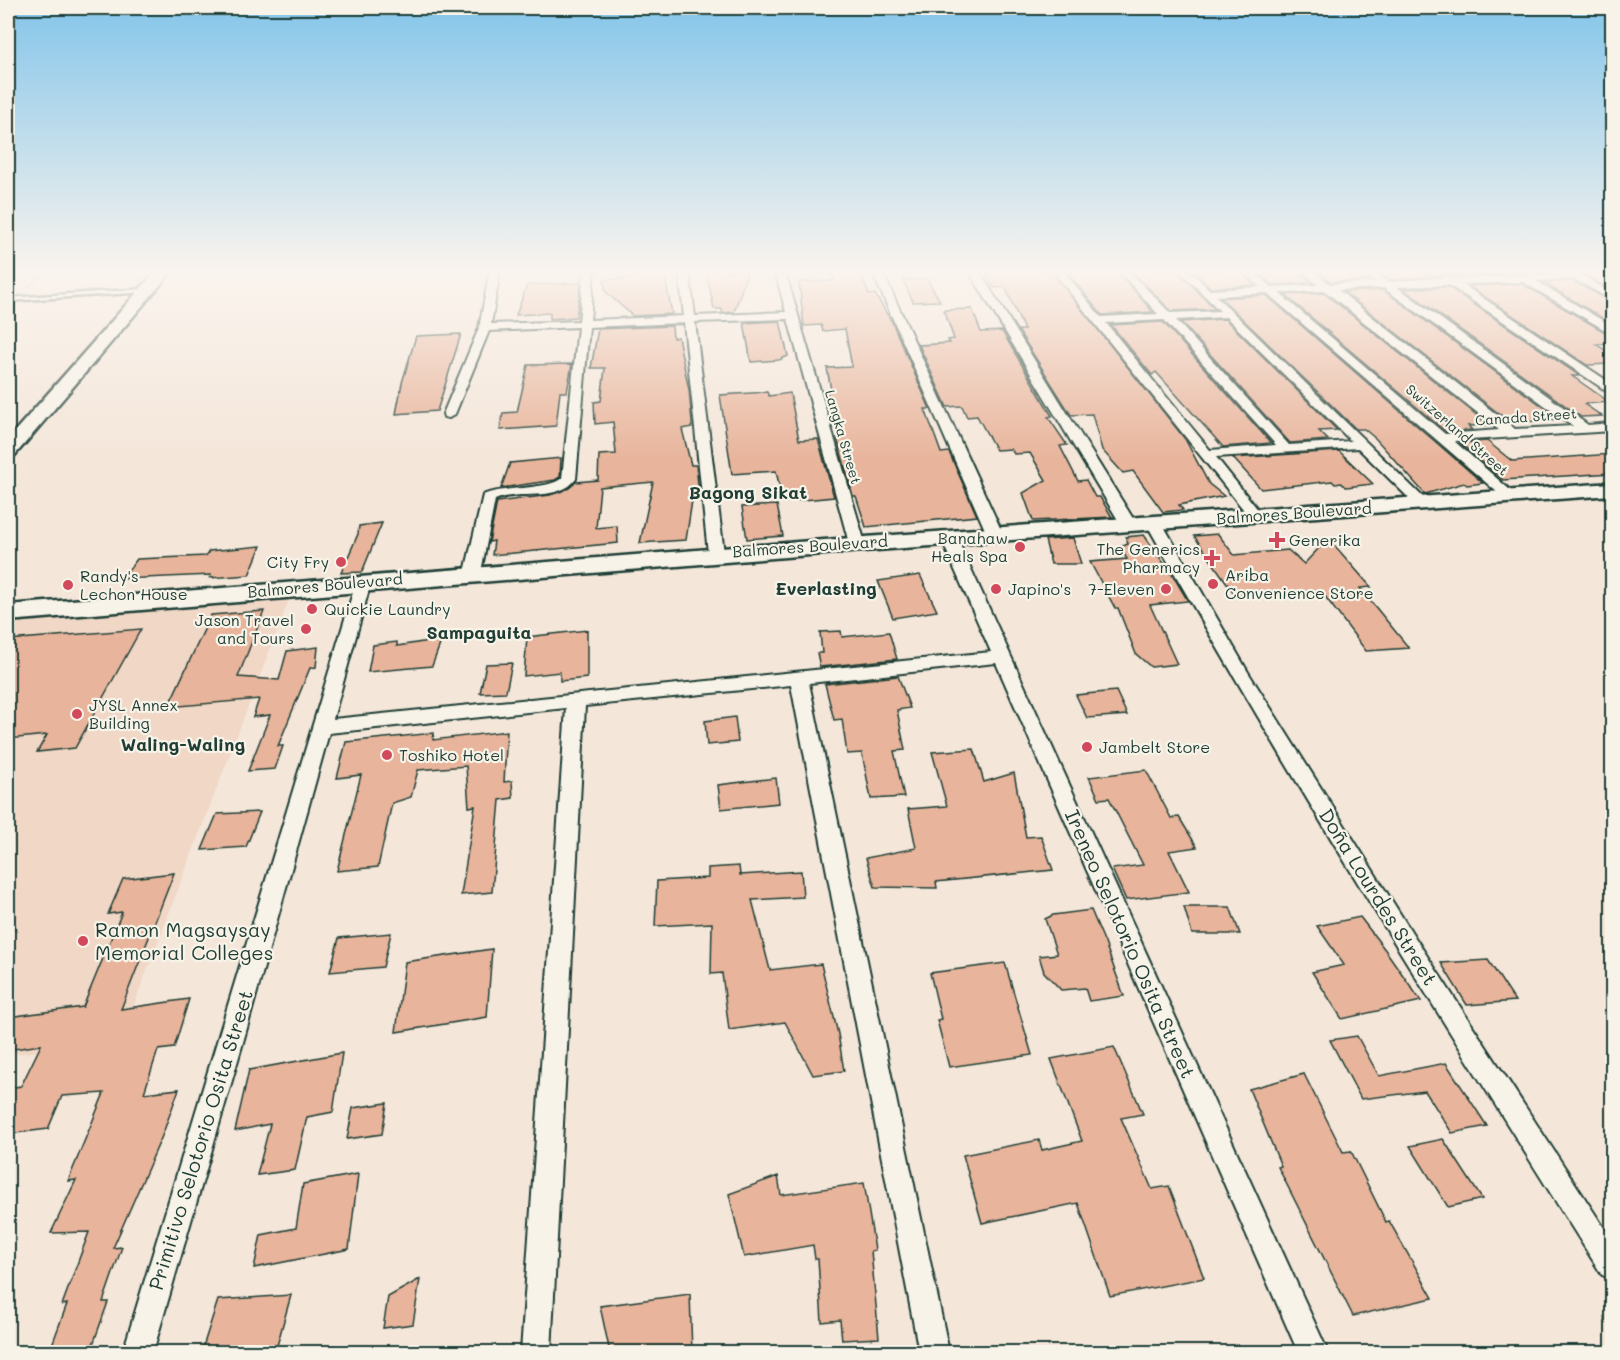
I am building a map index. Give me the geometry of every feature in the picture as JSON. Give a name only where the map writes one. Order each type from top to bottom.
[{"type":"main road","points":[[8,451],[109,334]]},
{"type":"main road","name":"Balmores Boulevard","points":[[8,612],[716,553],[994,532],[1154,524],[1612,489]]},
{"type":"street","points":[[449,414],[482,334]]},
{"type":"street","points":[[473,572],[488,498],[504,492],[556,488],[567,482],[581,334]]},
{"type":"street","points":[[691,334],[716,553]]},
{"type":"street","name":"Langka Street","points":[[798,334],[857,543]]},
{"type":"street","points":[[905,334],[994,532]]},
{"type":"street","points":[[1014,334],[1130,525]]},
{"type":"street","points":[[1110,334],[1256,516]]},
{"type":"street","points":[[1184,334],[1286,449]]},
{"type":"street","points":[[1251,334],[1422,503]]},
{"type":"street","name":"Switzerland Street","points":[[1321,334],[1510,496]]},
{"type":"street","points":[[1387,334],[1511,433]]},
{"type":"street","points":[[1455,334],[1586,429]]},
{"type":"street","points":[[1530,334],[1612,389]]},
{"type":"street","name":"Canada Street","points":[[1442,438],[1612,427]]},
{"type":"street","points":[[1206,454],[1362,444]]},
{"type":"street","name":"Doña Lourdes Street","points":[[1154,524],[1240,674],[1408,946],[1612,1265]]},
{"type":"street","name":"Ireneo Selotorio Osita Street","points":[[948,536],[1313,1353]]},
{"type":"street","name":"Primitivo Selotorio Osita Street","points":[[138,1353],[230,1047],[363,582]]},
{"type":"street","points":[[321,727],[1002,657]]},
{"type":"street","points":[[799,678],[934,1353]]},
{"type":"street","points":[[536,1353],[576,701]]},
{"type":"path","points":[[8,863],[13,852]]},
{"type":"path","points":[[8,928],[17,926],[15,931]]},
{"type":"shaded area","points":[[290,597],[120,1041],[8,1055],[8,774],[15,761],[8,761],[8,620]]},
{"type":"building","points":[[461,334],[437,411],[396,414],[402,383],[416,336]]},
{"type":"building","points":[[597,334],[673,334],[673,338],[678,337],[689,390],[692,427],[682,429],[691,465],[696,465],[699,493],[693,494],[686,540],[640,543],[653,482],[600,487],[596,528],[617,526],[618,543],[492,555],[494,541],[489,542],[497,502],[550,495],[569,488],[576,482],[598,480],[599,455],[616,454],[613,422],[595,424],[594,402],[601,401],[605,368],[591,368]]},
{"type":"building","points":[[746,334],[783,334],[788,356],[779,360],[751,362]]},
{"type":"building","points":[[846,334],[897,334],[930,409],[925,409],[941,453],[949,452],[977,516],[866,527],[856,496],[853,496],[837,438],[844,438],[826,390],[831,390],[827,368],[852,367]]},
{"type":"building","points":[[952,334],[1004,334],[1052,416],[1048,417],[1067,445],[1060,446],[1078,481],[1086,480],[1095,497],[1100,497],[1112,517],[1033,521],[1023,493],[1046,480],[1030,453],[1014,454],[1011,449],[996,450],[977,416],[967,417],[962,406],[947,407],[919,345],[950,343],[948,340],[954,339]]},
{"type":"building","points":[[1021,334],[1102,334],[1185,439],[1209,484],[1224,496],[1179,505],[1183,510],[1163,512],[1133,471],[1123,473],[1102,450],[1092,414],[1071,415]]},
{"type":"building","points":[[1119,334],[1174,334],[1271,443],[1223,447],[1156,372],[1152,375]]},
{"type":"building","points":[[1192,334],[1241,334],[1337,430],[1319,431],[1328,440],[1290,443]]},
{"type":"building","points":[[1259,334],[1312,334],[1483,483],[1467,485],[1464,483],[1425,494],[1376,439],[1364,429],[1356,429]]},
{"type":"building","points":[[1331,334],[1376,334],[1489,425],[1468,426],[1472,430],[1446,432]]},
{"type":"building","points":[[1398,334],[1444,334],[1560,419],[1511,423]]},
{"type":"building","points":[[1467,334],[1518,334],[1580,376],[1572,376],[1609,402],[1584,404],[1602,416],[1581,417]]},
{"type":"building","points":[[1541,334],[1612,336],[1612,343],[1596,344],[1612,355],[1612,364],[1587,365]]},
{"type":"building","points":[[572,364],[567,392],[560,392],[556,426],[500,430],[503,413],[517,412],[528,365]]},
{"type":"building","points":[[767,392],[769,396],[790,393],[799,440],[818,439],[834,497],[783,502],[776,471],[732,474],[720,395]]},
{"type":"building","points":[[1487,441],[1512,461],[1612,454],[1612,473],[1503,480],[1460,443]]},
{"type":"building","points":[[1339,451],[1373,484],[1346,487],[1332,481],[1261,489],[1233,458]]},
{"type":"building","points":[[561,458],[560,477],[555,480],[501,488],[510,463]]},
{"type":"building","points":[[777,505],[783,536],[747,539],[742,507]]},
{"type":"building","points":[[382,523],[362,572],[341,573],[358,534],[359,526]]},
{"type":"building","points":[[1218,534],[1234,555],[1288,550],[1304,564],[1320,547],[1335,546],[1371,587],[1360,588],[1409,648],[1366,651],[1321,591],[1236,596],[1194,536]]},
{"type":"building","points":[[1144,535],[1188,601],[1150,605],[1177,664],[1151,667],[1136,654],[1118,608],[1115,608],[1090,562],[1127,559],[1120,547],[1128,544],[1126,537]]},
{"type":"building","points":[[1073,538],[1081,564],[1051,564],[1045,540]]},
{"type":"building","points":[[261,546],[249,575],[122,579],[137,559],[206,556],[209,551]]},
{"type":"building","points":[[920,575],[937,611],[893,618],[878,581]]},
{"type":"building","points":[[264,611],[238,677],[279,680],[287,651],[318,647],[316,667],[310,668],[278,746],[283,746],[275,769],[248,771],[270,715],[253,717],[259,699],[168,707],[211,615]]},
{"type":"building","name":"JYSL Annex Building","points":[[141,629],[75,748],[37,752],[47,735],[8,739],[8,640]]},
{"type":"building","points":[[587,630],[587,678],[560,681],[560,672],[524,676],[527,637]]},
{"type":"building","points":[[841,631],[842,637],[889,632],[897,659],[820,667],[817,653],[822,653],[820,632]]},
{"type":"building","points":[[442,639],[432,666],[368,672],[373,645],[397,642],[397,646]]},
{"type":"building","points":[[512,663],[506,692],[480,693],[486,664]]},
{"type":"building","points":[[898,676],[910,708],[897,710],[905,750],[894,751],[904,797],[871,799],[862,753],[847,754],[842,719],[834,720],[825,684]]},
{"type":"building","points":[[1116,691],[1127,715],[1087,718],[1076,695]]},
{"type":"building","points":[[735,717],[738,742],[707,745],[705,721]]},
{"type":"building","points":[[507,731],[504,782],[512,781],[513,798],[500,800],[492,892],[461,895],[475,806],[469,807],[466,766],[418,770],[411,797],[392,803],[378,867],[337,871],[361,775],[337,778],[346,742],[434,733],[433,740]]},
{"type":"building","points":[[974,749],[984,782],[1014,773],[1026,837],[1041,836],[1053,870],[936,882],[937,888],[875,887],[866,858],[916,848],[908,809],[947,806],[932,752]]},
{"type":"building","points":[[1146,770],[1171,818],[1179,817],[1197,847],[1169,851],[1189,892],[1126,900],[1112,869],[1143,865],[1109,798],[1099,799],[1089,777]]},
{"type":"building","points":[[776,778],[779,803],[721,809],[718,785]]},
{"type":"building","points":[[260,812],[246,847],[202,850],[217,814]]},
{"type":"building","points":[[739,866],[740,875],[801,871],[803,897],[752,900],[770,970],[821,964],[838,1034],[844,1071],[813,1075],[785,1022],[729,1030],[722,973],[711,974],[712,923],[655,926],[657,881],[708,878],[708,868]]},
{"type":"building","points":[[174,873],[121,1009],[189,999],[174,1048],[158,1050],[144,1093],[179,1089],[162,1136],[113,1248],[122,1247],[103,1302],[108,1302],[90,1353],[49,1353],[67,1304],[62,1305],[89,1232],[51,1233],[76,1180],[68,1181],[104,1093],[62,1096],[48,1129],[8,1134],[8,1088],[21,1086],[41,1045],[8,1050],[8,1017],[83,1007],[122,912],[108,914],[123,879]]},
{"type":"building","points":[[1184,907],[1230,907],[1240,934],[1192,934]]},
{"type":"building","points":[[1091,910],[1124,996],[1089,1001],[1085,988],[1061,990],[1044,972],[1039,956],[1057,954],[1045,919],[1053,915]]},
{"type":"building","points":[[1360,917],[1421,1001],[1342,1019],[1312,972],[1344,965],[1317,926]]},
{"type":"building","points":[[391,933],[383,967],[330,972],[339,938]]},
{"type":"building","points":[[492,949],[487,1017],[396,1032],[405,962]]},
{"type":"building","points":[[1488,960],[1515,1001],[1467,1005],[1441,963]]},
{"type":"building","points":[[1005,963],[1032,1055],[949,1067],[937,1020],[941,1019],[930,973]]},
{"type":"building","points":[[1357,1036],[1379,1076],[1446,1063],[1487,1126],[1452,1133],[1425,1091],[1361,1099],[1330,1040]]},
{"type":"building","points":[[1114,1047],[1143,1114],[1121,1118],[1152,1189],[1169,1186],[1204,1278],[1110,1296],[1078,1203],[982,1223],[963,1155],[1039,1140],[1042,1150],[1082,1141],[1051,1059]]},
{"type":"building","points":[[342,1053],[333,1112],[307,1117],[295,1170],[257,1175],[270,1124],[235,1131],[249,1070]]},
{"type":"building","points":[[1304,1074],[1343,1152],[1351,1151],[1386,1222],[1389,1221],[1433,1298],[1353,1316],[1278,1167],[1281,1166],[1249,1089]]},
{"type":"building","points":[[387,1103],[382,1134],[347,1139],[353,1108]]},
{"type":"building","points":[[1443,1139],[1482,1199],[1448,1207],[1410,1146]]},
{"type":"building","points":[[358,1174],[349,1249],[254,1268],[261,1235],[296,1228],[303,1184]]},
{"type":"building","points":[[778,1176],[781,1195],[864,1183],[875,1250],[871,1251],[879,1338],[842,1340],[840,1320],[822,1322],[818,1259],[815,1259],[813,1245],[744,1257],[729,1194]]},
{"type":"building","points":[[420,1279],[413,1324],[383,1328],[388,1297]]},
{"type":"building","points":[[690,1294],[692,1353],[610,1353],[600,1306]]},
{"type":"building","points":[[291,1295],[275,1353],[201,1353],[218,1300]]},
{"type":"place","name":"Generika","points":[[1277,540]]},
{"type":"place","name":"Banahaw Heals Spa","points":[[1020,547]]},
{"type":"place","name":"The Generics Pharmacy","points":[[1212,558]]},
{"type":"place","name":"City Fry","points":[[341,562]]},
{"type":"place","name":"Ariba Convenience Store","points":[[1213,584]]},
{"type":"place","name":"Randy's Lechon House","points":[[68,585]]},
{"type":"place","name":"Japino's","points":[[996,589]]},
{"type":"place","name":"7-Eleven","points":[[1166,589]]},
{"type":"place","name":"Quickie Laundry","points":[[312,609]]},
{"type":"place","name":"Jason Travel and Tours","points":[[306,629]]},
{"type":"place","name":"JYSL Annex Building","points":[[77,714]]},
{"type":"place","name":"Jambelt Store","points":[[1087,747]]},
{"type":"place","name":"Toshiko Hotel","points":[[387,755]]},
{"type":"place","name":"Ramon Magsaysay Memorial Colleges","points":[[83,941]]},
{"type":"district","name":"Bagong Sikat","points":[[748,493]]},
{"type":"district","name":"Everlasting","points":[[826,589]]},
{"type":"district","name":"Sampaguita","points":[[479,633]]},
{"type":"district","name":"Waling-Waling","points":[[183,745]]}]
